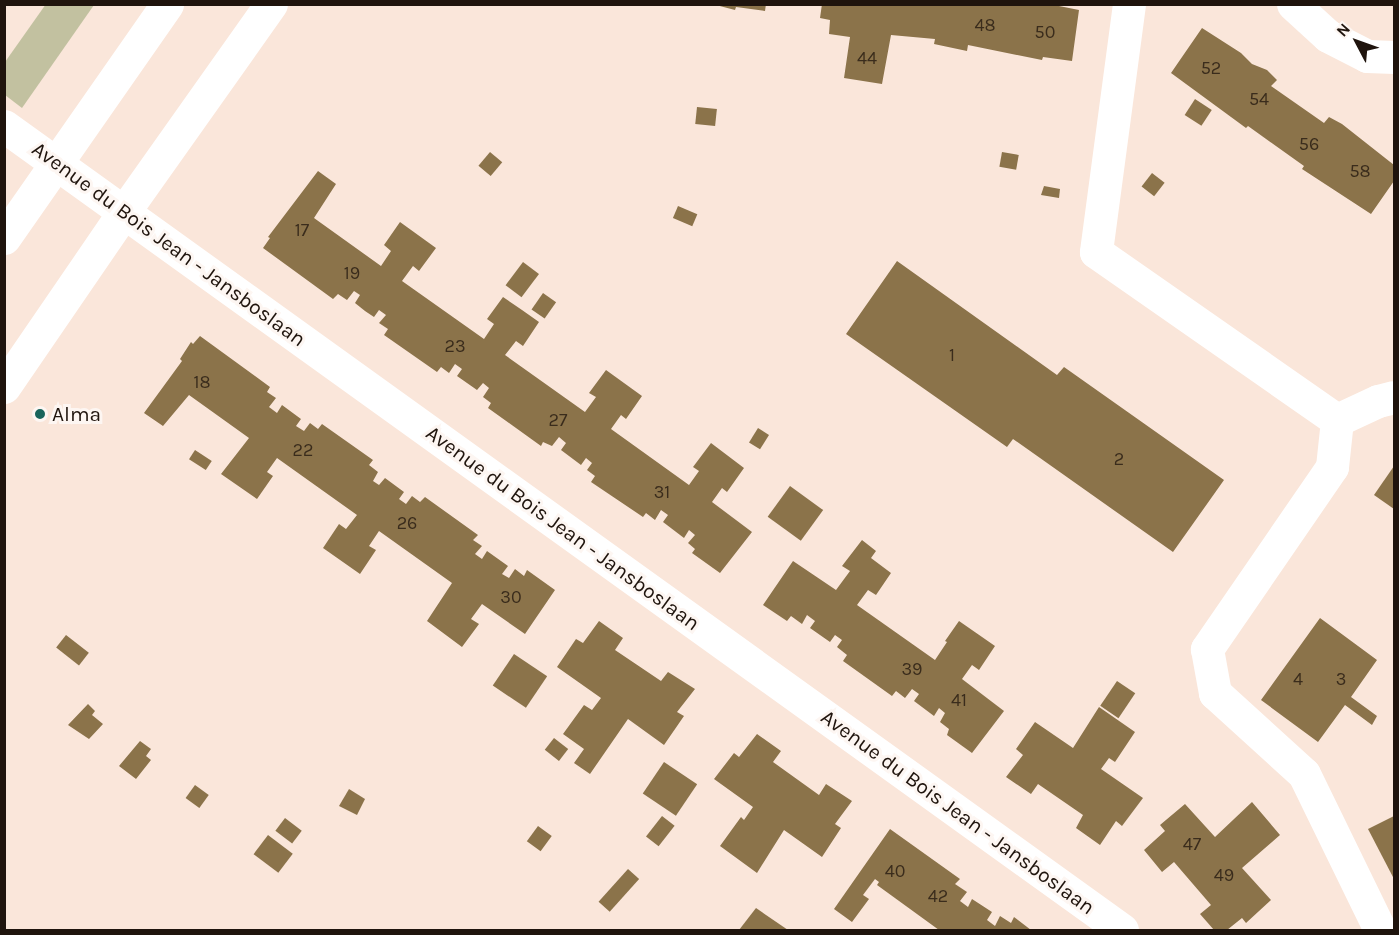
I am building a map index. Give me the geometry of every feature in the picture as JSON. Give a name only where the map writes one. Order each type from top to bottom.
[{"type":"street","points":[[4,238],[58,164],[166,4]]},
{"type":"street","points":[[4,387],[123,213],[271,4]]},
{"type":"street","points":[[1129,4],[1096,252],[1337,420]]},
{"type":"street","points":[[1293,4],[1328,36],[1367,56],[1395,57]]},
{"type":"street","name":"Avenue du Bois Jean - Jansboslaan","points":[[4,126],[1122,930]]},
{"type":"street","points":[[1337,420],[1378,401],[1395,397]]},
{"type":"street","points":[[1337,420],[1332,467],[1207,649],[1215,693],[1304,774],[1380,930]]},
{"type":"green space","points":[[46,4],[94,5],[22,108],[5,95],[5,62]]},
{"type":"building","points":[[712,4],[766,4],[765,11],[736,7],[735,10]]},
{"type":"building","points":[[822,4],[1049,4],[1079,10],[1072,61],[1043,57],[1042,60],[968,45],[967,51],[934,44],[935,39],[891,35],[882,84],[844,78],[850,37],[829,34],[830,20],[820,18]]},
{"type":"building","points":[[1202,28],[1241,53],[1252,64],[1267,70],[1277,80],[1271,86],[1324,123],[1329,117],[1342,124],[1394,165],[1394,181],[1371,214],[1302,169],[1304,166],[1248,126],[1246,128],[1171,73]]},
{"type":"building","points":[[1195,99],[1212,110],[1201,126],[1185,115]]},
{"type":"building","points":[[697,107],[717,109],[715,126],[695,124]]},
{"type":"building","points":[[490,152],[502,162],[491,176],[478,166]]},
{"type":"building","points":[[1002,152],[1019,155],[1016,170],[999,167]]},
{"type":"building","points":[[318,171],[336,184],[314,218],[381,266],[391,251],[384,245],[400,222],[436,248],[419,271],[413,266],[402,281],[484,339],[494,324],[487,319],[503,297],[539,322],[523,346],[516,341],[505,355],[585,412],[596,397],[589,393],[606,370],[642,396],[626,419],[621,415],[611,429],[689,485],[699,471],[693,467],[711,443],[744,468],[727,492],[722,488],[712,502],[752,532],[720,573],[692,553],[695,549],[688,543],[695,535],[689,530],[684,538],[663,522],[668,515],[661,510],[655,520],[646,513],[643,517],[591,482],[595,476],[587,470],[592,463],[586,458],[581,465],[561,450],[566,443],[559,437],[552,446],[543,442],[541,446],[488,408],[491,403],[483,397],[489,388],[483,383],[477,390],[457,376],[462,369],[455,364],[449,373],[441,367],[437,372],[384,335],[388,329],[379,323],[386,315],[379,310],[374,317],[365,311],[355,303],[360,295],[354,291],[347,300],[338,294],[333,299],[263,248],[270,238],[268,237]]},
{"type":"building","points":[[1152,173],[1165,183],[1154,196],[1142,186]]},
{"type":"building","points":[[1044,186],[1060,189],[1059,198],[1041,195]]},
{"type":"building","points":[[678,206],[697,214],[692,226],[673,218]]},
{"type":"building","points":[[897,261],[1057,375],[1064,367],[1224,480],[1173,552],[1013,439],[1007,447],[846,334]]},
{"type":"building","points":[[523,262],[539,274],[522,297],[506,285]]},
{"type":"building","points":[[543,293],[556,302],[545,319],[532,309]]},
{"type":"building","points":[[200,336],[270,387],[267,392],[276,398],[269,407],[277,413],[282,405],[301,419],[296,426],[304,431],[310,423],[318,429],[322,424],[373,460],[369,465],[378,472],[373,481],[379,485],[385,478],[404,492],[399,499],[406,504],[412,496],[420,502],[425,497],[478,535],[473,540],[482,546],[475,554],[482,559],[487,551],[508,566],[502,574],[509,578],[515,569],[524,576],[527,570],[555,590],[525,634],[482,604],[471,619],[479,624],[462,647],[427,621],[452,583],[379,531],[369,546],[376,550],[360,574],[323,548],[339,524],[346,529],[357,515],[277,458],[267,472],[273,476],[257,499],[221,474],[249,438],[189,395],[163,426],[144,413],[182,361],[180,359],[191,342],[193,344]]},
{"type":"building","points":[[758,428],[769,435],[760,449],[749,442]]},
{"type":"building","points":[[195,450],[212,461],[206,470],[189,459]]},
{"type":"building","points":[[1394,466],[1394,509],[1374,495]]},
{"type":"building","points":[[790,486],[823,510],[801,541],[768,517]]},
{"type":"building","points":[[862,540],[876,551],[871,558],[891,573],[876,595],[868,590],[857,605],[935,660],[959,621],[995,646],[979,670],[972,665],[962,679],[1004,711],[972,753],[947,735],[949,729],[940,722],[945,713],[939,708],[934,716],[914,701],[919,694],[912,689],[905,698],[896,691],[892,696],[843,661],[847,655],[837,647],[842,640],[835,635],[830,642],[810,628],[815,621],[807,615],[802,624],[791,616],[787,621],[763,605],[793,561],[836,590],[850,571],[842,566]]},
{"type":"building","points":[[1320,618],[1377,660],[1351,697],[1377,716],[1372,725],[1345,705],[1318,742],[1261,700]]},
{"type":"building","points":[[599,621],[623,638],[615,650],[661,681],[668,672],[695,689],[677,712],[684,716],[664,745],[628,719],[590,774],[574,763],[584,749],[563,734],[584,705],[592,710],[601,698],[557,667],[576,639],[583,643]]},
{"type":"building","points":[[66,635],[89,653],[79,665],[56,648]]},
{"type":"building","points":[[514,654],[547,676],[526,708],[493,686]]},
{"type":"building","points":[[1117,681],[1135,693],[1118,718],[1100,706]]},
{"type":"building","points":[[88,704],[95,711],[92,715],[103,724],[89,739],[68,725]]},
{"type":"building","points":[[1099,707],[1135,732],[1115,762],[1109,758],[1101,769],[1143,798],[1122,826],[1116,821],[1100,845],[1076,828],[1083,815],[1038,784],[1031,794],[1006,777],[1023,755],[1016,749],[1035,722],[1073,748]]},
{"type":"building","points":[[757,734],[781,751],[773,762],[819,795],[826,784],[852,801],[835,824],[841,828],[822,857],[784,830],[757,873],[720,846],[741,817],[744,820],[753,807],[714,779],[734,753],[739,757]]},
{"type":"building","points":[[554,738],[568,749],[559,761],[545,750]]},
{"type":"building","points":[[140,741],[151,749],[146,756],[151,760],[136,779],[119,766]]},
{"type":"building","points":[[664,762],[697,784],[676,816],[643,794]]},
{"type":"building","points":[[195,785],[209,795],[199,808],[186,798]]},
{"type":"building","points":[[349,789],[365,799],[357,815],[339,806]]},
{"type":"building","points":[[1252,802],[1280,835],[1242,868],[1271,900],[1246,923],[1242,918],[1227,930],[1214,930],[1200,914],[1211,905],[1174,862],[1162,872],[1144,850],[1165,831],[1160,825],[1185,804],[1215,837]]},
{"type":"building","points":[[662,816],[675,826],[659,846],[646,836]]},
{"type":"building","points":[[1394,816],[1394,879],[1368,829]]},
{"type":"building","points":[[285,818],[302,831],[292,843],[275,831]]},
{"type":"building","points":[[538,826],[552,836],[541,851],[527,841]]},
{"type":"building","points":[[890,829],[960,879],[955,884],[967,892],[960,901],[968,907],[972,899],[992,912],[987,920],[995,926],[1000,916],[1011,923],[1014,917],[1031,930],[939,930],[877,885],[879,882],[875,879],[863,895],[869,899],[852,922],[834,909]]},
{"type":"building","points":[[268,835],[293,854],[278,873],[254,854]]},
{"type":"building","points":[[628,869],[639,879],[610,912],[599,902]]},
{"type":"building","points":[[756,908],[788,930],[739,930]]},
{"type":"place","name":"Alma","points":[[40,414]]}]
